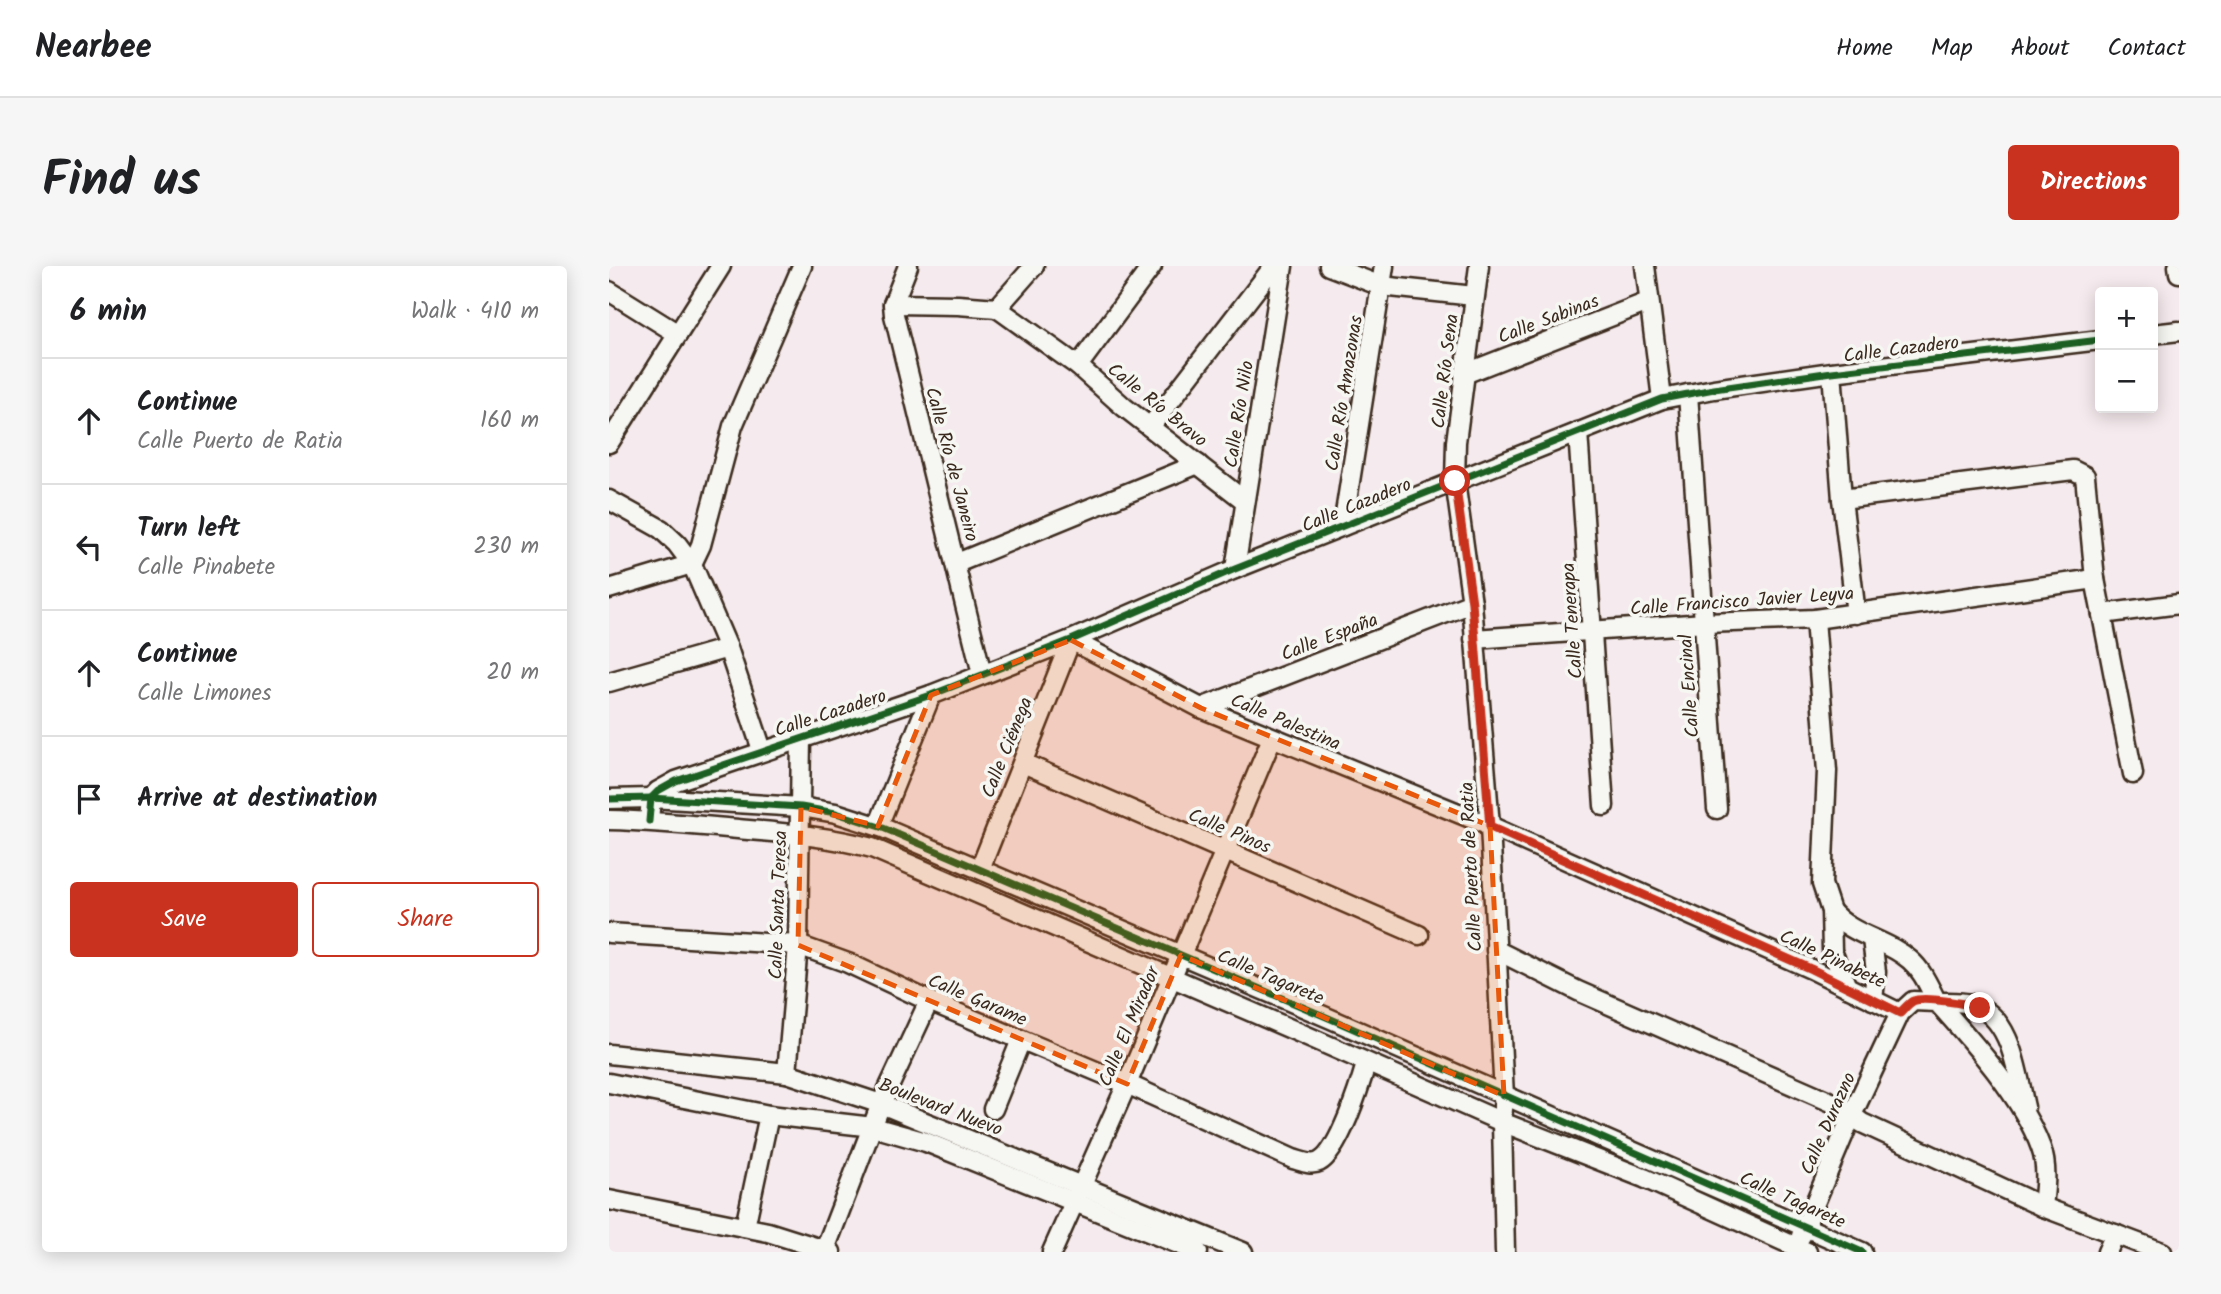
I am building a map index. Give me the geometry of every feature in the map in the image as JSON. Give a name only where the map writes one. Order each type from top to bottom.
[{"type":"street","points":[[609,443],[721,266]]},
{"type":"street","points":[[609,589],[692,564],[701,545],[733,426],[802,266]]},
{"type":"street","points":[[908,266],[893,304],[958,304],[997,308],[1034,266]]},
{"type":"street","points":[[1011,292],[1016,266]]},
{"type":"street","points":[[1078,366],[1152,266]]},
{"type":"street","points":[[1150,427],[1275,266]]},
{"type":"street","name":"Calle Río Nilo","points":[[1235,569],[1283,266]]},
{"type":"street","points":[[1329,266],[1381,286],[1474,296]]},
{"type":"street","name":"Calle Río Amazonas","points":[[1343,526],[1384,266]]},
{"type":"street","name":"Calle Río Sena","points":[[1455,481],[1456,442],[1479,266]]},
{"type":"street","points":[[1645,266],[1662,400]]},
{"type":"street","points":[[2178,266],[2179,273]]},
{"type":"street","points":[[609,291],[678,334]]},
{"type":"street","name":"Calle Sabinas","points":[[1464,374],[1648,302]]},
{"type":"street","name":"Calle Río de Janeiro","points":[[893,304],[898,336],[957,563],[982,674]]},
{"type":"street","name":"Calle Río Bravo","points":[[997,308],[1078,366],[1150,427],[1245,501]]},
{"type":"street","points":[[2158,333],[2179,331]]},
{"type":"street","name":"Calle Cazadero","points":[[651,798],[675,781],[931,695],[1071,640],[1235,569],[1662,400],[1832,372],[2095,341]]},
{"type":"street","points":[[1832,372],[1842,499],[1856,614]]},
{"type":"street","name":"Calle Encinal","points":[[1688,394],[1717,809]]},
{"type":"street","name":"Calle Tenerapa","points":[[1578,432],[1604,806]]},
{"type":"street","points":[[957,563],[1198,464]]},
{"type":"street","points":[[1842,499],[2073,470],[2085,476],[2095,579],[2133,774]]},
{"type":"street","name":"Calle Puerto de Ratia","points":[[1455,481],[1472,603],[1490,827],[1504,1096],[1502,1122],[1505,1252]]},
{"type":"street","points":[[609,500],[661,529],[692,564],[727,648],[762,750]]},
{"type":"street","name":"Calle Francisco Javier Leyva","points":[[1474,639],[1705,623],[1815,619],[2095,579]]},
{"type":"street","name":"Calle España","points":[[1201,708],[1472,603]]},
{"type":"street","points":[[2102,614],[2179,604]]},
{"type":"street","points":[[1815,619],[1828,771],[1822,884],[1831,911],[1832,951],[1847,986]]},
{"type":"street","name":"Calle Palestina","points":[[1071,640],[1201,708],[1490,827]]},
{"type":"street","name":"Calle Ciénega","points":[[980,869],[1071,640]]},
{"type":"street","points":[[609,682],[727,648]]},
{"type":"street","points":[[878,826],[931,695]]},
{"type":"street","name":"Calle Santa Teresa","points":[[787,1073],[798,945],[801,738]]},
{"type":"street","name":"Calle El Mirador","points":[[1052,1252],[1127,1084],[1272,738]]},
{"type":"street","name":"Calle Pinos","points":[[1023,764],[1419,934]]},
{"type":"street","points":[[609,799],[651,798],[649,821]]},
{"type":"street","name":"Calle Tagarete","points":[[651,798],[801,807],[837,813],[878,826],[1331,1019],[1861,1252]]},
{"type":"street","points":[[609,820],[801,833],[871,848],[1314,1039],[1366,1064],[1644,1178],[1799,1250]]},
{"type":"street","name":"Calle Pinabete","points":[[1490,827],[1847,986],[1900,1013],[1913,1001],[1969,1004],[1980,1008],[2004,1029],[2027,1119]]},
{"type":"street","points":[[1831,911],[1848,927],[1909,959],[1921,972],[1937,1002],[2003,1082],[2027,1119],[2042,1150],[2046,1179],[2043,1208]]},
{"type":"street","name":"Calle Garame","points":[[609,933],[798,945],[848,963],[929,1001],[1127,1084],[1293,1159],[1316,1163],[1324,1158],[1344,1125],[1357,1096],[1366,1064]]},
{"type":"street","points":[[1873,939],[1876,972],[1873,1000]]},
{"type":"street","points":[[1496,950],[1578,991],[1839,1105],[1862,1123],[2043,1208],[2162,1252]]},
{"type":"street","points":[[609,1200],[768,1232],[826,1251],[881,1104],[929,1001]]},
{"type":"street","name":"Calle Durazno","points":[[1799,1250],[1805,1226],[1852,1115],[1900,1013]]},
{"type":"street","points":[[993,1109],[1021,1040]]},
{"type":"street","name":"Boulevard Nuevo","points":[[609,1054],[787,1073],[881,1104],[1078,1193],[1198,1252]]},
{"type":"street","name":"Boulevard Nuevo","points":[[609,1083],[769,1115],[873,1127],[1078,1193],[1243,1252]]},
{"type":"street","points":[[745,1227],[769,1115]]},
{"type":"street","points":[[1644,1178],[1653,1160]]},
{"type":"street","points":[[2107,1252],[2115,1234]]},
{"type":"highlighted area","points":[[1071,640],[1201,708],[1490,826],[1504,1096],[1181,955],[1127,1084],[798,945],[801,807],[878,826],[931,695]]},
{"type":"cycle path","points":[[649,821],[651,798],[676,781],[931,695],[1071,640],[1235,569],[1662,399],[1832,372],[2095,341]]},
{"type":"cycle path","points":[[609,799],[651,798],[801,807],[836,813],[883,828],[1331,1019],[1862,1252]]},
{"type":"route","points":[[1455,481],[1472,603],[1490,827],[1811,969],[1900,1013],[1913,1001],[1924,999],[1969,1004],[1980,1008]]}]
